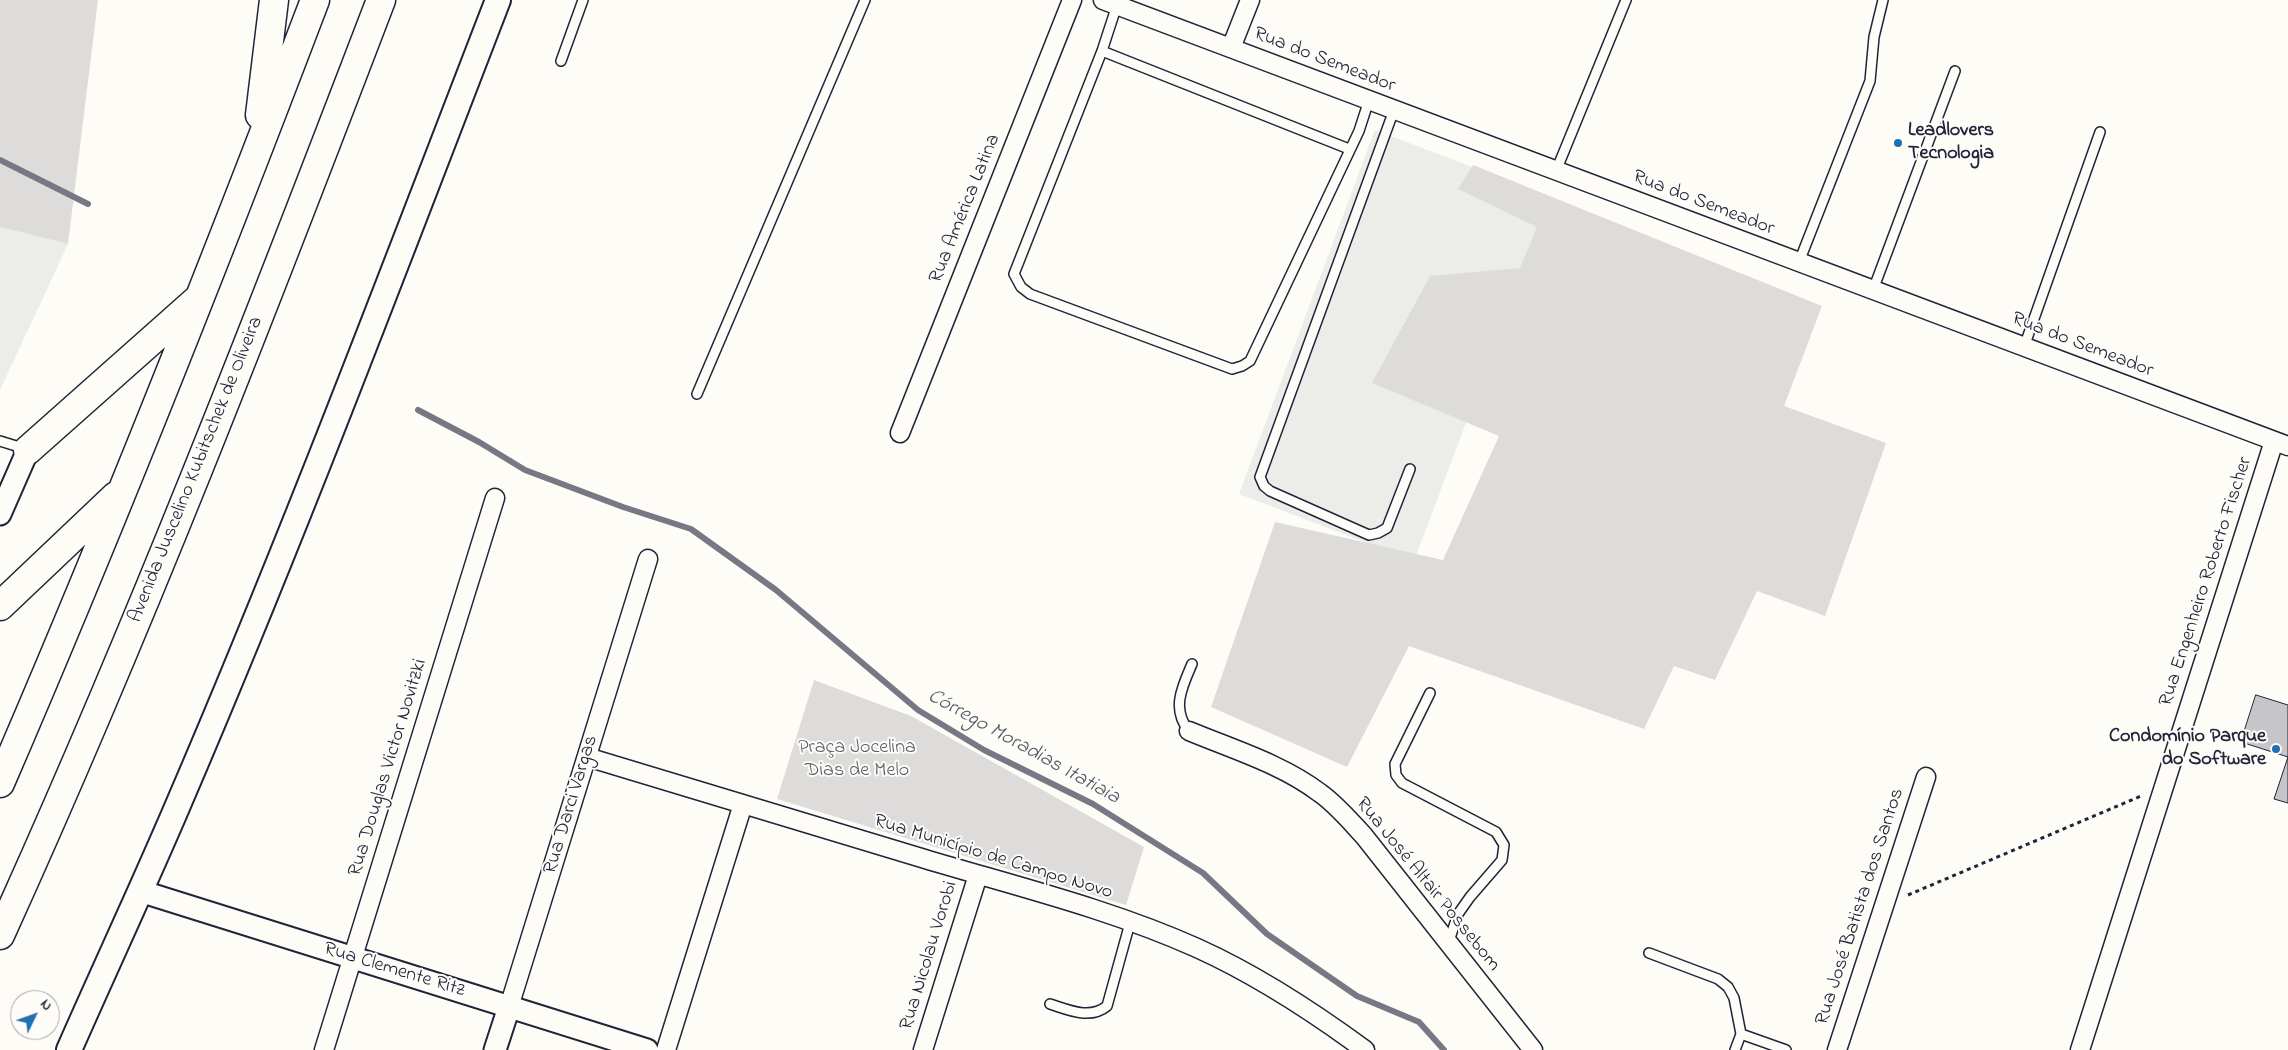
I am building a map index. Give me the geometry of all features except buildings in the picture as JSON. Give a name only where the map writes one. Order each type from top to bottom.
[{"type":"highway","points":[[256,157],[274,0]]},
{"type":"highway","points":[[0,783],[124,488],[202,296],[315,0]]},
{"type":"highway","name":"Avenida Juscelino Kubitschek de Oliveira","points":[[0,935],[79,754],[198,469],[269,293],[382,0]]},
{"type":"highway","points":[[28,450],[202,296]]},
{"type":"highway","points":[[0,606],[124,488]]},
{"type":"main road","points":[[69,1050],[186,788],[289,536],[498,0]]},
{"type":"street","name":"Rua América Latina","points":[[900,433],[1072,0]]},
{"type":"street","points":[[1231,48],[1250,0]]},
{"type":"street","name":"Rua do Semeador","points":[[1110,3],[2281,444]]},
{"type":"street","name":"Rua Engenheiro Roberto Fischer","points":[[2080,1050],[2164,787],[2281,444]]},
{"type":"street","points":[[0,514],[28,450]]},
{"type":"street","name":"Rua Douglas Victor Novitzki","points":[[324,1050],[496,498]]},
{"type":"street","name":"Rua Darci Vargas","points":[[495,1050],[648,560]]},
{"type":"street","name":"Rua José Altair Possebom","points":[[1189,731],[1272,766],[1319,792],[1341,810],[1364,836],[1533,1050]]},
{"type":"street","name":"Rua Município de Campo Novo","points":[[587,757],[978,875],[1130,923],[1188,944],[1234,966],[1318,1016],[1365,1050]]},
{"type":"street","name":"Rua José Batista dos Santos","points":[[1837,1050],[1926,777]]},
{"type":"street","points":[[666,1050],[743,804]]},
{"type":"street","name":"Rua Nicolau Vorobi","points":[[923,1050],[978,875]]},
{"type":"street","name":"Rua Clemente Ritz","points":[[140,891],[647,1050]]},
{"type":"lane","points":[[561,61],[583,0]]},
{"type":"lane","points":[[697,394],[866,0]]},
{"type":"lane","points":[[1556,171],[1626,0]]},
{"type":"lane","points":[[1799,262],[1870,81],[1874,37],[1883,0]]},
{"type":"lane","points":[[1110,3],[1102,51],[1014,274],[1021,287],[1030,294],[1232,369],[1242,366],[1250,361],[1359,131],[1369,100]]},
{"type":"lane","points":[[1102,51],[1349,149]]},
{"type":"lane","points":[[1873,290],[1955,71]]},
{"type":"lane","points":[[1394,110],[1260,478],[1264,486],[1270,491],[1369,535],[1387,528],[1410,469]]},
{"type":"lane","points":[[2024,347],[2100,132]]},
{"type":"lane","points":[[0,441],[28,450]]},
{"type":"lane","points":[[1189,731],[1179,714],[1179,703],[1181,691],[1192,664]]},
{"type":"lane","points":[[1430,693],[1395,764],[1396,775],[1402,783],[1496,832],[1504,845],[1502,860],[1458,914],[1448,944]]},
{"type":"lane","points":[[1050,1004],[1090,1015],[1099,1013],[1107,1006],[1130,923]]},
{"type":"lane","points":[[1650,953],[1718,979],[1728,988],[1734,998],[1741,1034],[1735,1050]]},
{"type":"lane","points":[[1741,1034],[1786,1050]]},
{"type":"path","points":[[1884,905],[2164,787]]},
{"type":"shaded area","points":[[1375,130],[1551,197],[1414,561],[1239,494]]},
{"type":"shaded area","points":[[0,227],[68,244],[0,390]]},
{"type":"green space","points":[[0,0],[98,0],[68,244],[0,227]]},
{"type":"green space","points":[[1473,165],[1822,306],[1784,406],[1886,443],[1825,616],[1757,591],[1715,680],[1674,666],[1644,729],[1409,646],[1347,767],[1211,707],[1275,522],[1443,560],[1499,436],[1372,383],[1430,276],[1520,268],[1537,227],[1458,189]]},
{"type":"green space","name":"Praça Jocelina Dias de Melo","points":[[814,680],[911,716],[1144,847],[1126,905],[777,799]]},
{"type":"waterway","name":"Córrego Moradias Itatiaia","points":[[0,160],[88,204]]},
{"type":"waterway","name":"Córrego Moradias Itatiaia","points":[[418,410],[479,442],[525,470],[623,507],[691,529],[776,590],[918,710],[984,750],[1093,804],[1203,873],[1267,934],[1357,996],[1419,1022],[1444,1050]]},
{"type":"place","name":"Leadlovers Tecnologia","points":[[1898,143]]},
{"type":"place","name":"Condomínio Parque do Software","points":[[2276,749]]}]
